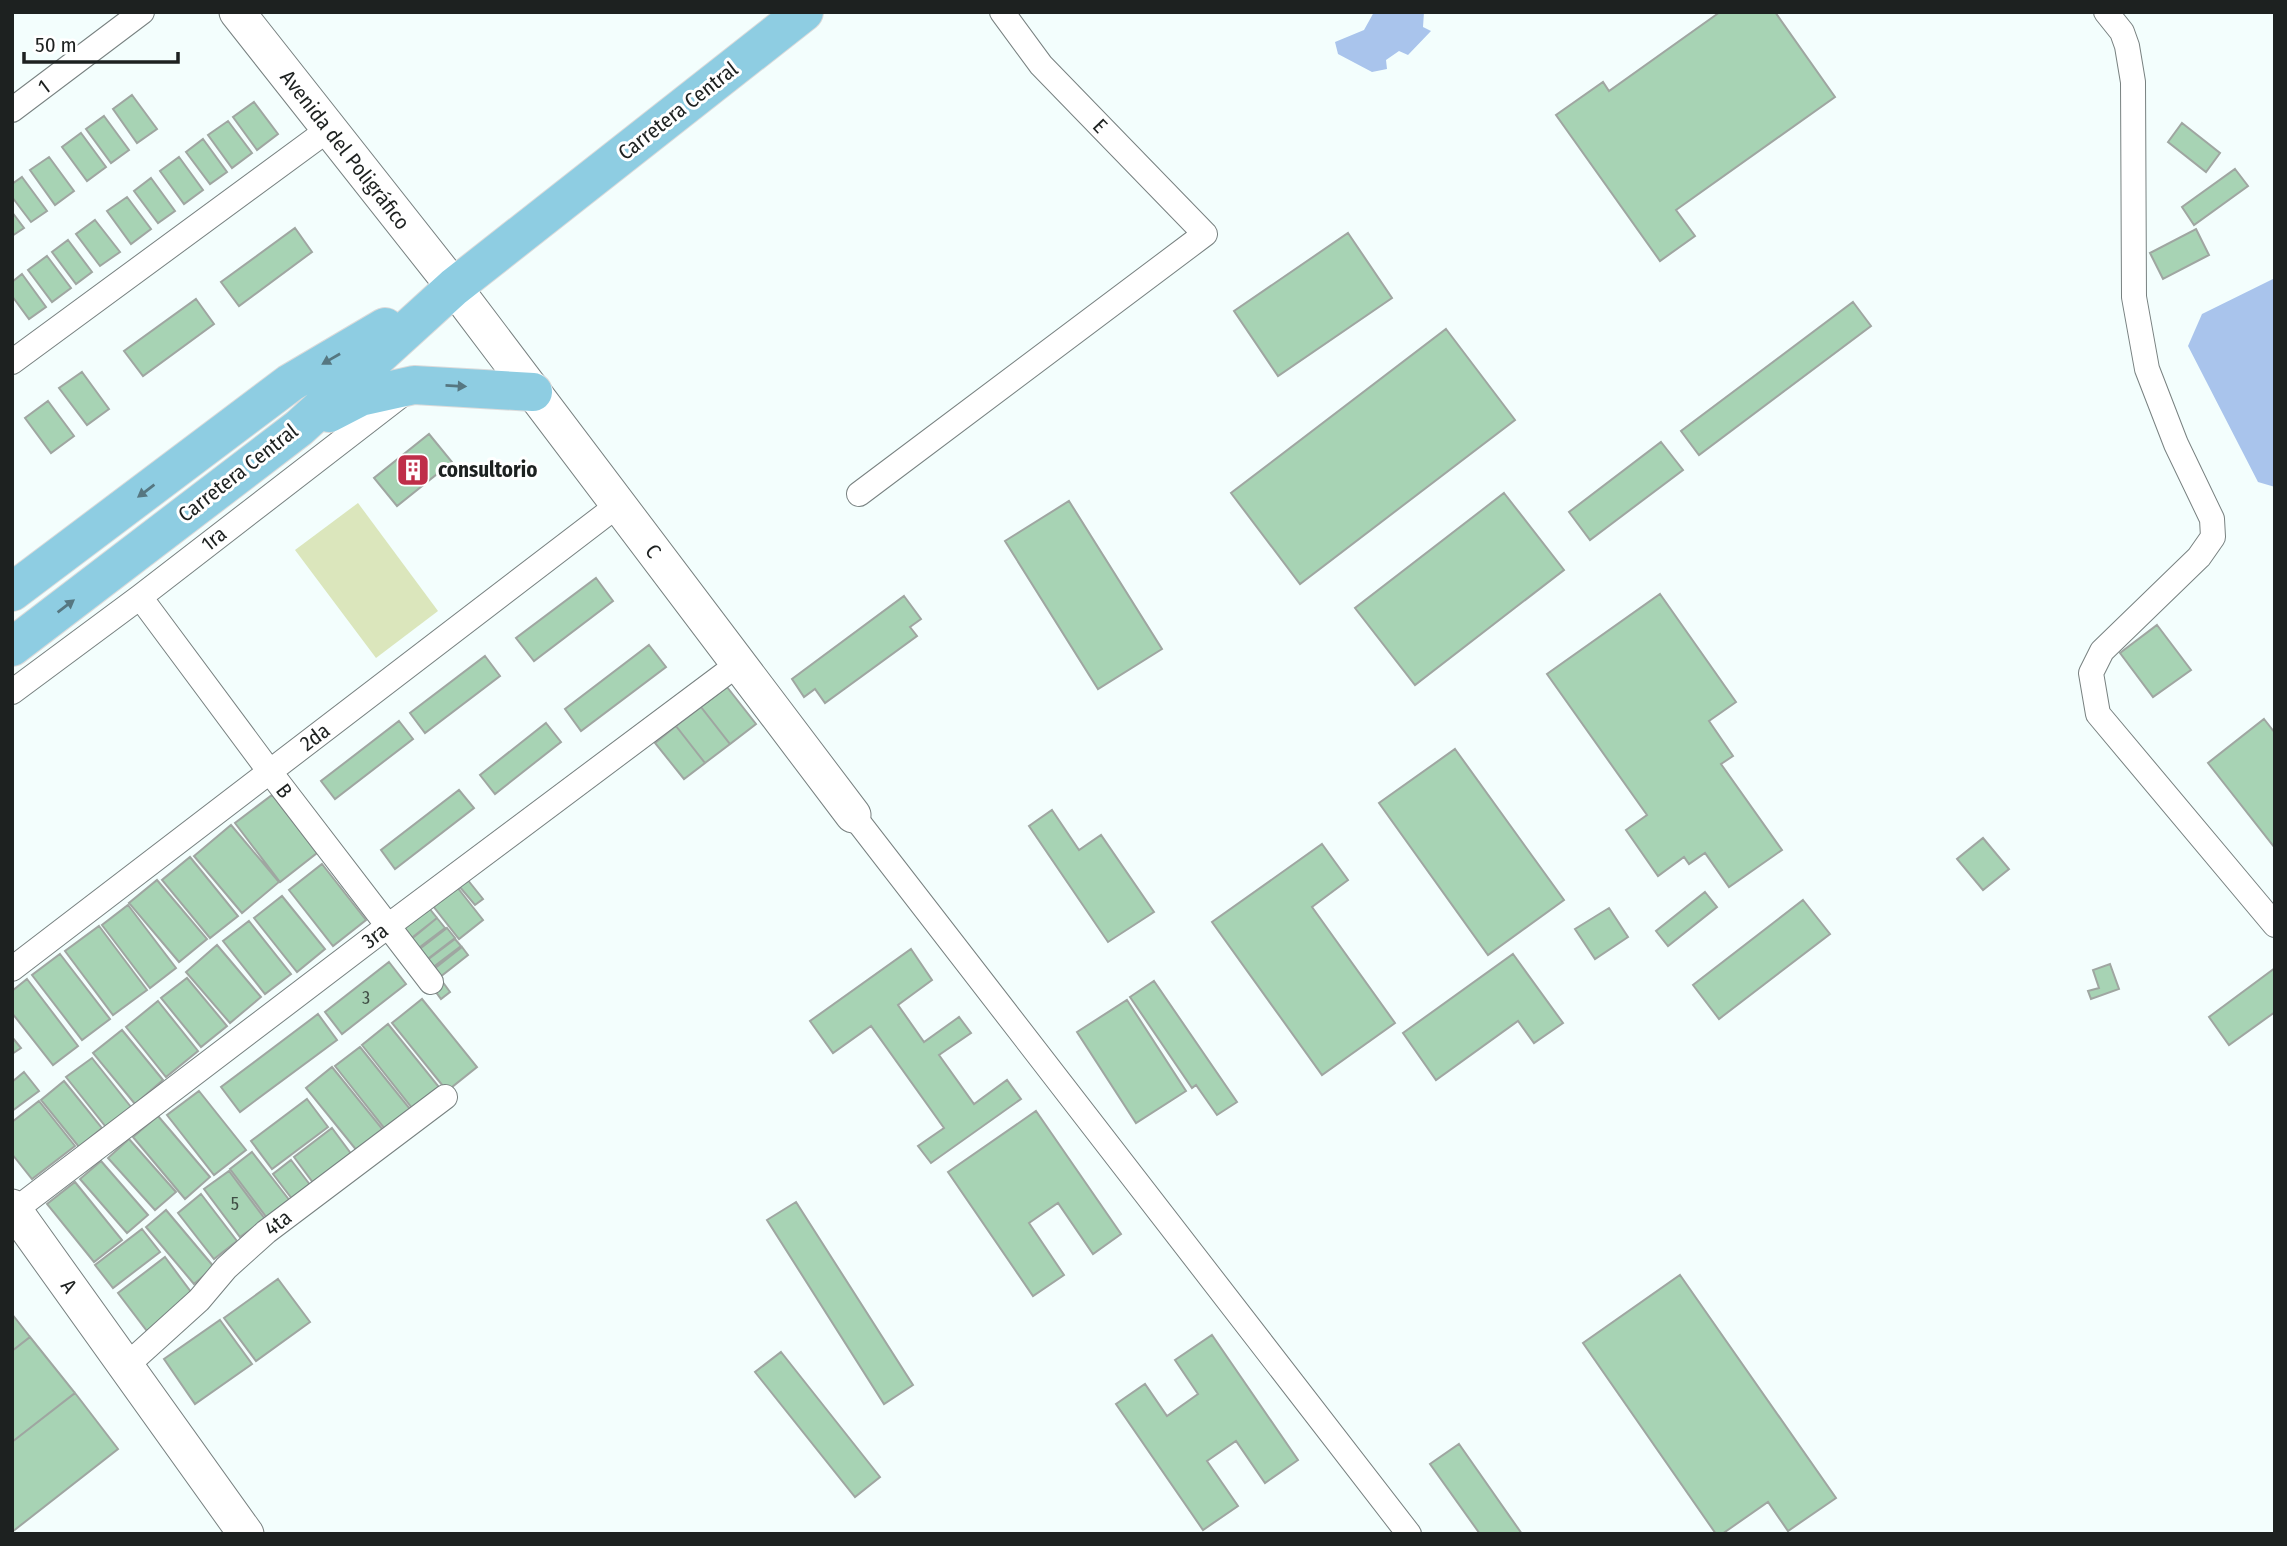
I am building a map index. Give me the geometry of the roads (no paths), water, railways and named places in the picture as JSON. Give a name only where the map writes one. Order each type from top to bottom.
[{"type":"main road","name":"Carretera Central","points":[[12,647],[299,428],[454,287],[804,12]]},
{"type":"main road","name":"Carretera Central","points":[[12,592],[290,383],[454,287]]},
{"type":"main road","points":[[299,428],[360,397],[414,385],[533,392]]},
{"type":"street","name":"1","points":[[12,110],[142,12]]},
{"type":"street","name":"Avenida del Poligráfico","points":[[237,12],[454,287]]},
{"type":"street","name":"E","points":[[859,494],[1205,234],[1041,65],[1002,12]]},
{"type":"street","points":[[2106,12],[2122,32],[2133,82],[2134,297],[2147,369],[2176,444],[2213,519],[2213,537],[2199,557],[2102,651],[2091,673],[2092,689],[2098,714],[2275,925]]},
{"type":"street","points":[[12,362],[329,130]]},
{"type":"street","name":"C","points":[[454,287],[852,815]]},
{"type":"street","name":"1ra","points":[[12,692],[140,597],[414,385]]},
{"type":"street","name":"2da","points":[[12,969],[618,505]]},
{"type":"street","name":"B","points":[[140,597],[431,982]]},
{"type":"street","name":"3ra","points":[[13,1208],[738,664]]},
{"type":"street","points":[[852,815],[1409,1534]]},
{"type":"street","name":"4ta","points":[[126,1366],[199,1300],[226,1268],[266,1232],[445,1097]]},
{"type":"street","name":"A","points":[[13,1208],[246,1534]]},
{"type":"water","points":[[1374,12],[1424,12],[1423,27],[1431,31],[1408,55],[1399,51],[1386,60],[1387,69],[1372,72],[1338,54],[1335,42],[1364,30]]},
{"type":"water","points":[[2275,278],[2275,487],[2258,482],[2188,346],[2202,314]]},
{"type":"place","name":"consultorio","points":[[413,470]]}]
